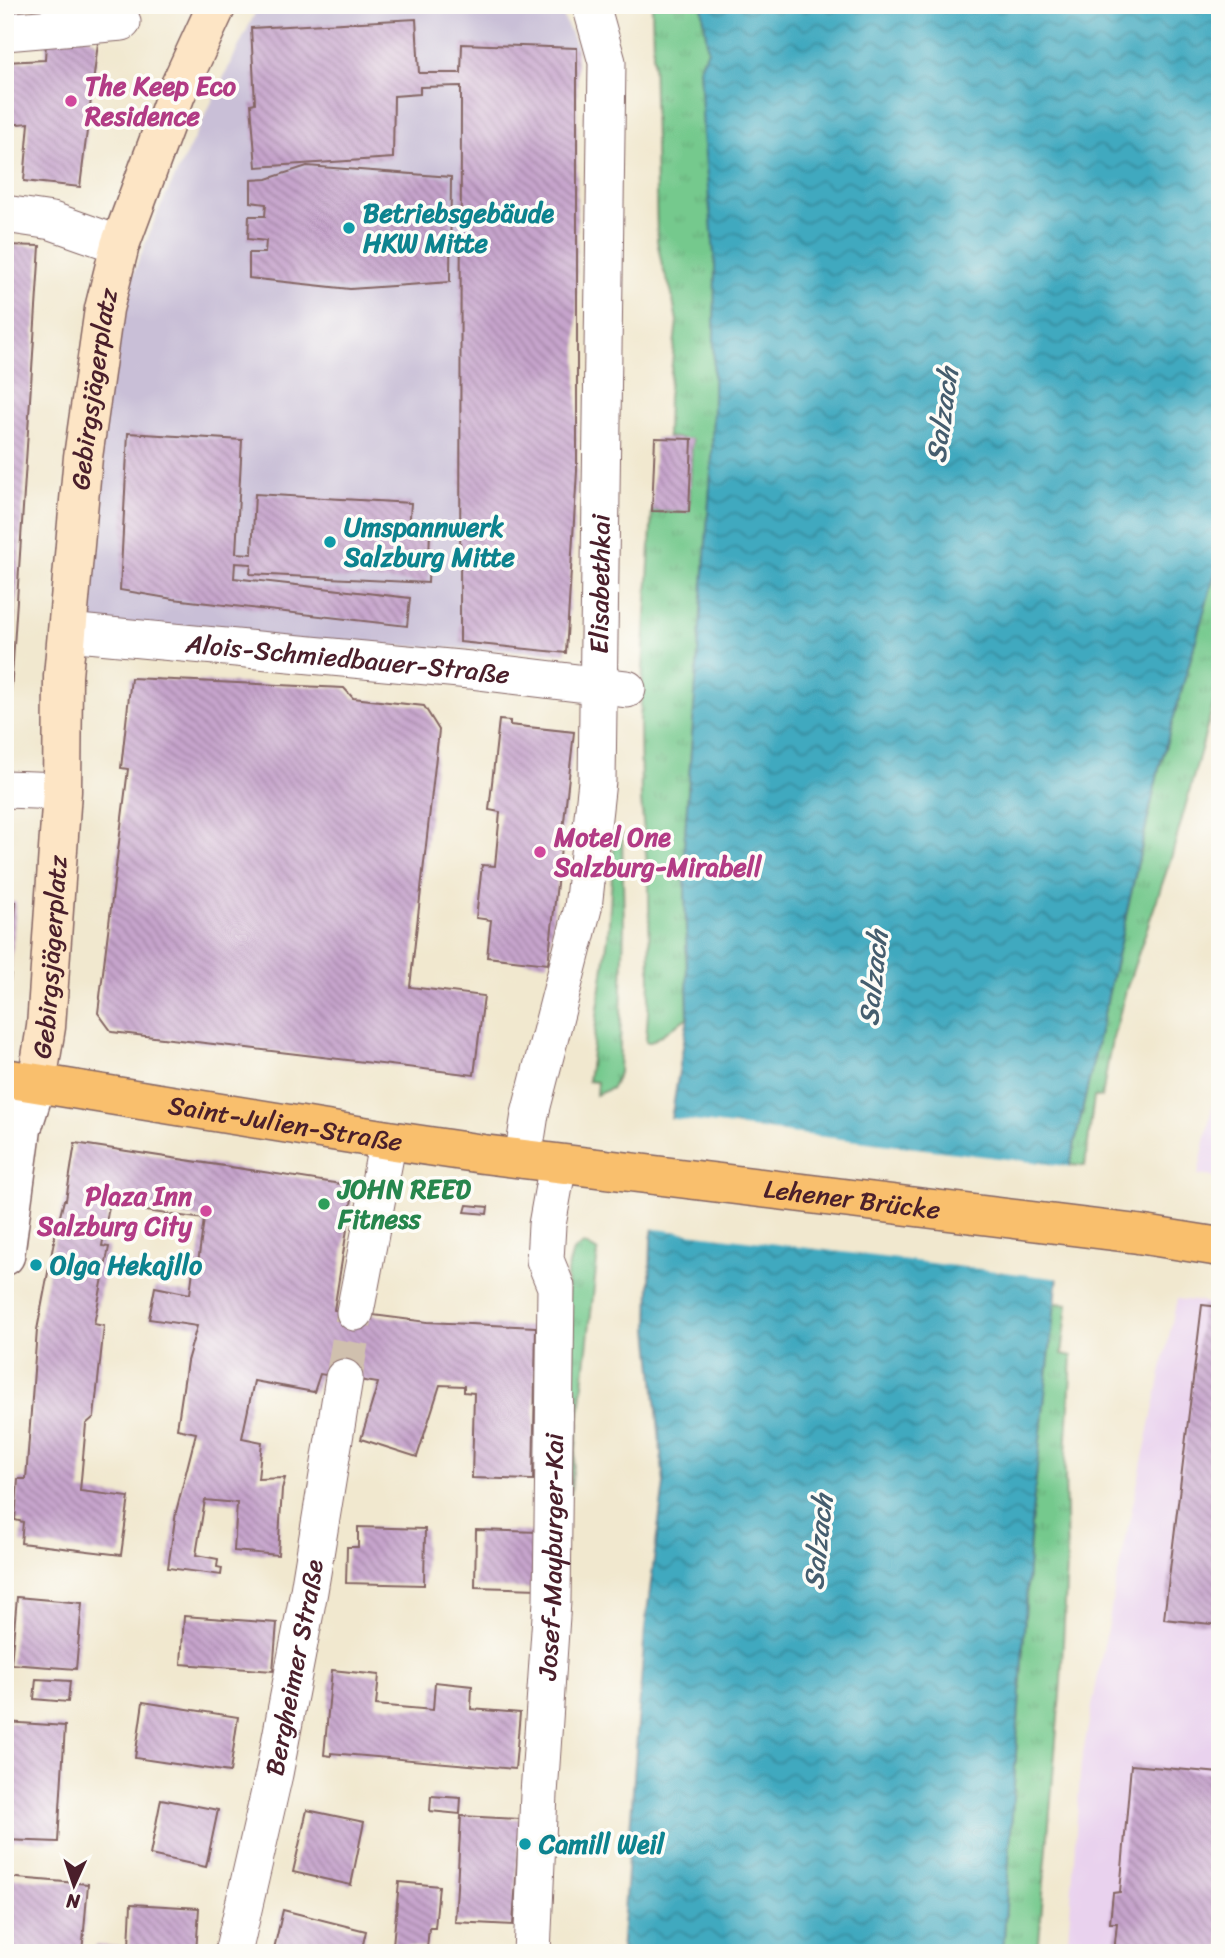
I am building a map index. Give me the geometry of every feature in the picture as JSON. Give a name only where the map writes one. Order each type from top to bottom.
[{"type":"main road","name":"Gebirgsjägerplatz","points":[[21,1080],[46,1027],[62,791],[63,676],[83,457],[104,309],[120,245],[176,94],[217,5]]},
{"type":"main road","name":"Saint-Julien-Straße","points":[[21,1080],[388,1140],[548,1162]]},
{"type":"main road","name":"Lehener Brücke","points":[[548,1162],[1138,1234],[1220,1247]]},
{"type":"street","name":"Elisabethkai","points":[[548,1162],[530,1114],[583,908],[597,781],[613,687],[607,62],[591,5]]},
{"type":"street","points":[[5,32],[122,22]]},
{"type":"street","points":[[5,214],[52,220],[120,245]]},
{"type":"street","name":"Alois-Schmiedbauer-Straße","points":[[67,632],[470,670],[613,687]]},
{"type":"street","points":[[5,789],[62,791]]},
{"type":"street","points":[[5,1256],[22,1129],[21,1080]]},
{"type":"street","points":[[355,1312],[388,1140]]},
{"type":"street","name":"Josef-Mayburger-Kai","points":[[532,1953],[538,1794],[552,1601],[556,1287],[545,1260],[548,1162]]},
{"type":"street","name":"Bergheimer Straße","points":[[233,1953],[279,1748],[309,1591],[344,1378]]},
{"type":"shaded area","points":[[259,5],[558,5],[577,48],[577,471],[566,653],[67,632],[95,370],[158,212]]},
{"type":"shaded area","points":[[1220,1069],[1220,1178],[1198,1175]]},
{"type":"shaded area","points":[[1177,1299],[1220,1304],[1220,1953],[1067,1953],[1081,1763],[1115,1588]]},
{"type":"green space","points":[[652,5],[702,5],[708,50],[700,67],[715,265],[715,330],[712,458],[684,847],[688,1017],[651,1042],[646,1042],[650,982],[649,886],[641,800],[640,721],[652,511],[689,512],[692,440],[667,437],[668,397],[677,321],[657,240]]},
{"type":"green space","points":[[1220,556],[1220,680],[1172,855],[1126,990],[1110,1049],[1102,1097],[1094,1097],[1085,1166],[1070,1165],[1159,769]]},
{"type":"green space","points":[[615,830],[622,834],[624,927],[619,1073],[612,1088],[596,1095],[597,1082],[588,1081],[608,937]]},
{"type":"green space","points":[[584,1244],[598,1252],[570,1498],[567,1272],[573,1251]]},
{"type":"green space","points":[[1055,1303],[1068,1304],[1062,1354],[1072,1356],[1065,1471],[1067,1565],[1061,1682],[1038,1953],[1003,1953],[1031,1524]]},
{"type":"water","name":"Salzach","points":[[702,5],[1220,5],[1220,556],[1159,769],[1070,1165],[1031,1524],[1003,1953],[621,1953],[645,1628],[664,1484],[649,1328],[651,1240],[688,1017],[684,847],[712,458],[715,265],[703,135],[700,67],[708,50]]},
{"type":"pier","points":[[667,1118],[1073,1167],[1061,1279],[649,1228]]},
{"type":"building","points":[[416,19],[419,73],[461,73],[462,44],[577,48],[577,471],[566,653],[460,642],[461,86],[420,87],[420,94],[394,96],[393,158],[256,167],[251,104],[255,103],[251,28]]},
{"type":"building","points":[[88,37],[98,43],[80,187],[24,181],[29,123],[5,125],[5,62],[45,60],[46,41]]},
{"type":"building","name":"Betriebsgebäude HKW Mitte","points":[[307,166],[451,177],[450,282],[350,289],[249,278],[249,253],[265,253],[266,241],[248,239],[249,216],[265,216],[266,204],[251,202],[251,180],[267,179]]},
{"type":"building","points":[[5,245],[40,246],[7,754],[5,754]]},
{"type":"building","points":[[128,433],[242,440],[236,553],[252,554],[255,494],[411,503],[409,530],[430,531],[428,583],[250,574],[251,564],[235,563],[234,578],[410,598],[407,626],[173,599],[120,590]]},
{"type":"building","points":[[655,438],[692,439],[689,512],[652,511]]},
{"type":"building","points":[[131,678],[344,688],[353,698],[424,706],[439,730],[410,987],[484,996],[474,1075],[112,1032],[98,1013],[128,769],[121,768]]},
{"type":"building","points":[[499,720],[510,721],[510,725],[574,732],[548,964],[487,957],[491,920],[476,918],[482,865],[495,866],[500,812],[489,810]]},
{"type":"building","points":[[5,901],[16,902],[8,1010],[5,1012]]},
{"type":"building","points":[[75,1143],[354,1186],[334,1310],[427,1322],[536,1327],[533,1480],[472,1478],[474,1393],[464,1392],[464,1386],[440,1385],[417,1457],[361,1439],[378,1383],[320,1374],[314,1392],[254,1381],[242,1438],[262,1442],[258,1479],[285,1478],[278,1555],[234,1551],[237,1503],[205,1500],[196,1555],[218,1559],[217,1567],[222,1568],[221,1575],[168,1568],[176,1512],[196,1433],[177,1429],[187,1361],[197,1326],[149,1319],[155,1287],[190,1294],[194,1262],[198,1263],[204,1219],[109,1206],[102,1246],[109,1247],[94,1324],[104,1326],[94,1417],[86,1424],[80,1491],[129,1497],[121,1555],[21,1543],[23,1522],[15,1520],[18,1479],[26,1479],[37,1330],[55,1236],[66,1200]]},
{"type":"building","points":[[467,1205],[488,1207],[487,1214],[465,1212]]},
{"type":"building","points":[[1202,1305],[1220,1307],[1220,1625],[1164,1619]]},
{"type":"building","points":[[358,1527],[425,1529],[424,1585],[346,1583],[347,1547],[358,1547]]},
{"type":"building","points":[[476,1530],[539,1532],[538,1589],[475,1587]]},
{"type":"building","points":[[17,1597],[82,1603],[76,1669],[11,1664]]},
{"type":"building","points":[[184,1616],[277,1623],[273,1671],[181,1664]]},
{"type":"building","points":[[332,1670],[379,1675],[376,1705],[433,1710],[435,1682],[472,1686],[471,1709],[520,1713],[515,1769],[331,1753],[331,1756],[324,1755]]},
{"type":"building","points":[[36,1679],[70,1681],[68,1702],[34,1699]]},
{"type":"building","points":[[143,1702],[238,1717],[230,1772],[135,1758]]},
{"type":"building","points":[[5,1722],[65,1726],[58,1842],[5,1840]]},
{"type":"building","points":[[1131,1765],[1220,1773],[1220,1953],[1114,1953],[1117,1923],[1110,1923],[1113,1893],[1120,1892]]},
{"type":"building","points":[[431,1796],[461,1798],[460,1814],[430,1811]]},
{"type":"building","points":[[161,1799],[218,1810],[206,1867],[150,1855]]},
{"type":"building","points":[[307,1810],[364,1822],[351,1885],[293,1872]]},
{"type":"building","points":[[461,1816],[520,1819],[513,1925],[455,1922]]},
{"type":"building","points":[[5,1877],[88,1884],[82,1953],[5,1949]]},
{"type":"building","points":[[399,1882],[439,1886],[435,1928],[429,1928],[427,1948],[393,1945]]},
{"type":"building","points":[[131,1904],[199,1908],[196,1953],[95,1953],[95,1945],[129,1947]]},
{"type":"building","points":[[283,1910],[366,1931],[361,1953],[273,1953]]},
{"type":"tunnel","points":[[344,1378],[355,1312]]},
{"type":"place","name":"The Keep Eco Residence","points":[[71,101]]},
{"type":"place","name":"Betriebsgebäude HKW Mitte","points":[[349,228]]},
{"type":"place","name":"Umspannwerk Salzburg Mitte","points":[[330,542]]},
{"type":"place","name":"Motel One Salzburg-Mirabell","points":[[540,852]]},
{"type":"place","name":"JOHN REED Fitness","points":[[324,1204]]},
{"type":"place","name":"Plaza Inn Salzburg City","points":[[206,1211]]},
{"type":"place","name":"Olga Hekajllo","points":[[36,1265]]},
{"type":"place","name":"Camill Weil","points":[[525,1844]]}]
